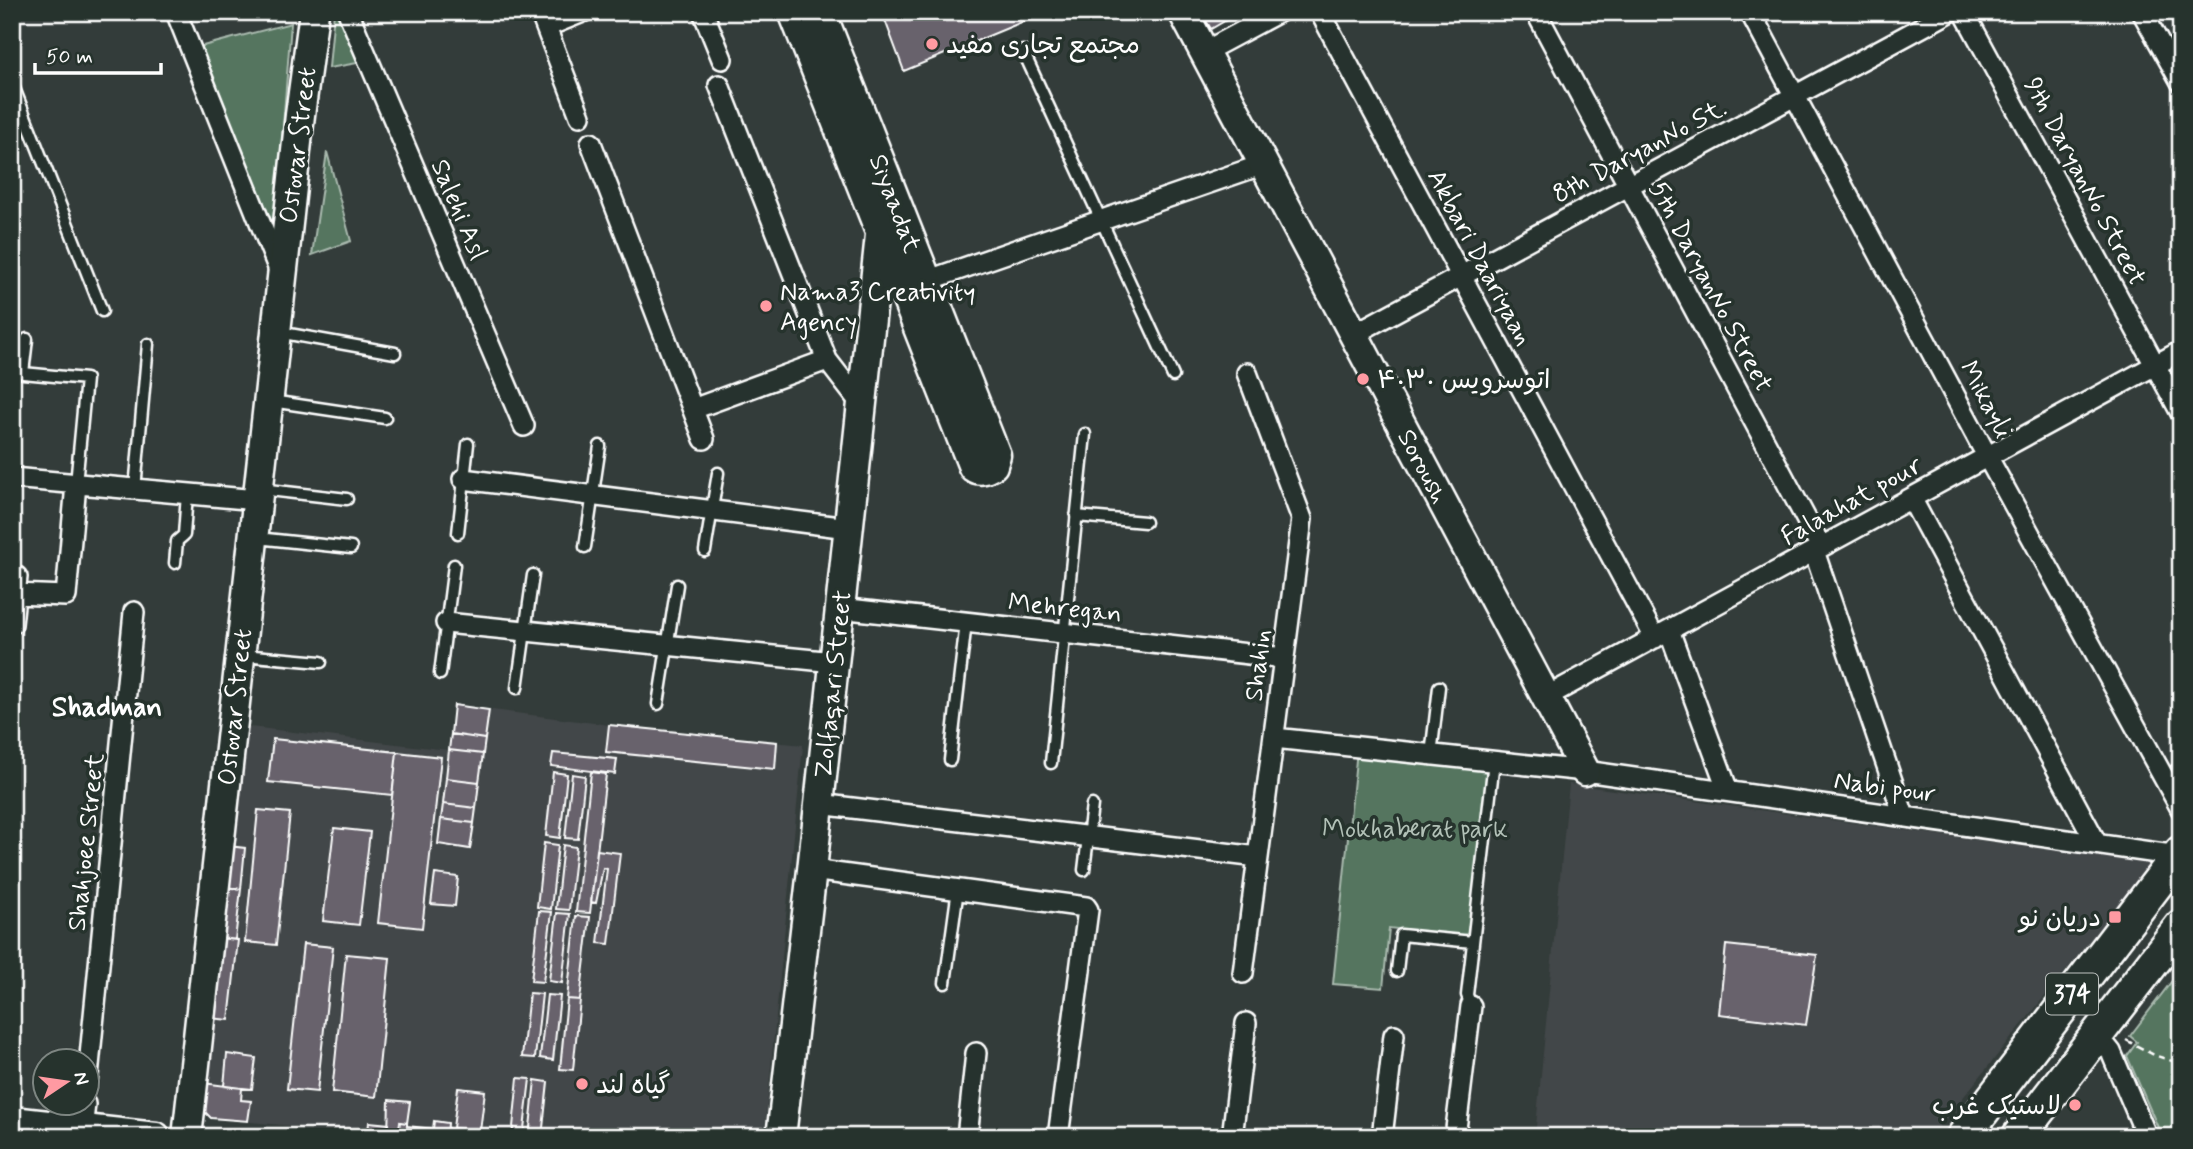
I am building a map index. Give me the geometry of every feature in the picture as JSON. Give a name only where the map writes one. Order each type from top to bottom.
[{"type":"main road","name":"374","points":[[1963,1137],[2179,854]]},
{"type":"main road","name":"374","points":[[2018,1137],[2181,926]]},
{"type":"street","name":"Ostovar Street","points":[[176,12],[282,278]]},
{"type":"street","name":"Ostovar Street","points":[[187,1137],[300,115],[314,12]]},
{"type":"street","name":"Salehi Asl","points":[[348,12],[524,426]]},
{"type":"street","points":[[580,116],[543,20],[583,12]]},
{"type":"street","points":[[703,12],[722,59]]},
{"type":"street","name":"Siyaadat","points":[[793,12],[880,232]]},
{"type":"street","name":"Siyaadat","points":[[821,12],[996,455],[993,465],[987,469],[973,467],[884,266]]},
{"type":"street","name":"Soroush","points":[[1182,12],[1585,771]]},
{"type":"street","points":[[1203,52],[1279,12]]},
{"type":"street","name":"Akbari Daariyaan","points":[[1320,12],[1462,276],[1662,634],[1728,791]]},
{"type":"street","name":"5th DaryanNo Street","points":[[1536,12],[1817,549],[1903,816]]},
{"type":"street","name":"Mikayli","points":[[1750,12],[1987,456],[2181,809]]},
{"type":"street","name":"8th DaryanNo St.","points":[[1354,334],[1950,12]]},
{"type":"street","name":"9th DaryanNo Street","points":[[1964,12],[2181,412]]},
{"type":"street","points":[[2142,12],[2181,82]]},
{"type":"street","points":[[719,85],[827,360],[861,404]]},
{"type":"street","points":[[591,143],[704,439]]},
{"type":"street","points":[[926,281],[1264,164]]},
{"type":"street","name":"Zolfaqari Street","points":[[781,1137],[813,870],[861,404],[884,266],[880,232]]},
{"type":"street","name":"Falaahat pour","points":[[1546,696],[2181,351]]},
{"type":"street","points":[[692,409],[827,360]]},
{"type":"street","name":"Shahin","points":[[1243,973],[1302,519],[1247,373]]},
{"type":"street","points":[[12,478],[187,494],[258,494]]},
{"type":"street","points":[[463,479],[848,528]]},
{"type":"street","points":[[12,624],[16,585],[66,596],[76,484]]},
{"type":"street","points":[[1911,498],[2096,842]]},
{"type":"street","name":"Mehregan","points":[[840,608],[1284,658]]},
{"type":"street","name":"Shahjoee Street","points":[[91,1048],[134,612]]},
{"type":"street","points":[[446,622],[834,662]]},
{"type":"street","name":"Nabi pour","points":[[1274,738],[1585,771],[2179,854]]},
{"type":"street","points":[[819,804],[1258,857]]},
{"type":"street","points":[[813,870],[1088,909],[1058,1137]]},
{"type":"street","points":[[1455,1137],[1469,1001]]},
{"type":"street","points":[[1232,1137],[1246,1023]]},
{"type":"street","points":[[1382,1137],[1394,1035]]},
{"type":"street","points":[[2076,1059],[2091,1049],[2107,1047],[2147,1137]]},
{"type":"street","points":[[967,1137],[976,1053]]},
{"type":"street","points":[[16,1127],[71,1118]]},
{"type":"street","points":[[90,1118],[156,1137]]},
{"type":"lane","points":[[1023,51],[1173,376]]},
{"type":"lane","points":[[12,83],[102,312]]},
{"type":"lane","points":[[276,332],[394,353]]},
{"type":"lane","points":[[27,339],[23,373],[86,379],[76,484]]},
{"type":"lane","points":[[135,489],[148,344]]},
{"type":"lane","points":[[268,400],[384,418]]},
{"type":"lane","points":[[1051,763],[1085,434]]},
{"type":"lane","points":[[457,533],[468,444]]},
{"type":"lane","points":[[585,547],[600,446]]},
{"type":"lane","points":[[705,551],[718,473]]},
{"type":"lane","points":[[175,563],[177,541],[184,535],[187,494]]},
{"type":"lane","points":[[258,494],[347,499]]},
{"type":"lane","points":[[1076,516],[1145,522]]},
{"type":"lane","points":[[253,538],[351,548]]},
{"type":"lane","points":[[440,674],[454,565]]},
{"type":"lane","points":[[517,688],[533,575]]},
{"type":"lane","points":[[658,704],[677,585]]},
{"type":"lane","points":[[950,760],[966,622]]},
{"type":"lane","points":[[240,655],[321,662]]},
{"type":"lane","points":[[1431,755],[1439,687]]},
{"type":"lane","points":[[1469,1001],[1473,942],[1494,761]]},
{"type":"lane","points":[[1084,870],[1092,805]]},
{"type":"lane","points":[[945,983],[958,889]]},
{"type":"lane","points":[[1397,971],[1401,935],[1473,942]]},
{"type":"path","points":[[2103,1025],[2133,1045],[2181,1064]]},
{"type":"shaded area","points":[[454,705],[609,725],[803,745],[764,1137],[404,1137],[211,1118],[200,1107],[241,726],[448,750]]},
{"type":"shaded area","points":[[1569,784],[2152,864],[1931,1137],[1535,1137]]},
{"type":"green space","points":[[334,12],[340,12],[363,62],[329,68]]},
{"type":"green space","points":[[291,23],[275,230],[199,47]]},
{"type":"green space","points":[[327,152],[351,241],[312,255]]},
{"type":"green space","name":"Mokhaberat park","points":[[1357,750],[1487,768],[1469,937],[1389,928],[1383,988],[1333,984]]},
{"type":"green space","points":[[2181,969],[2181,1137],[2162,1137],[2127,1056],[2137,1042],[2130,1036]]},
{"type":"building","name":"مجتمع تجاری مفید","points":[[882,12],[1000,12],[1002,16],[1011,12],[1046,12],[904,71]]},
{"type":"building","points":[[1201,12],[1240,12],[1211,29]]},
{"type":"building","points":[[454,705],[489,710],[485,739],[451,734]]},
{"type":"building","points":[[609,725],[777,742],[775,769],[606,752]]},
{"type":"building","points":[[451,734],[485,739],[483,754],[449,750]]},
{"type":"building","points":[[273,739],[397,752],[392,795],[268,782]]},
{"type":"building","points":[[449,750],[483,754],[479,782],[446,778]]},
{"type":"building","points":[[397,752],[441,757],[422,928],[378,923]]},
{"type":"building","points":[[553,753],[617,759],[615,774],[551,766]]},
{"type":"building","points":[[2181,760],[2181,791],[2169,767]]},
{"type":"building","points":[[553,772],[567,774],[560,838],[546,836]]},
{"type":"building","points":[[591,772],[606,774],[590,913],[576,912]]},
{"type":"building","points":[[572,774],[585,776],[578,839],[565,838]]},
{"type":"building","points":[[446,778],[479,782],[476,808],[443,804]]},
{"type":"building","points":[[443,804],[476,808],[474,823],[441,819]]},
{"type":"building","points":[[258,810],[290,813],[276,945],[245,942]]},
{"type":"building","points":[[441,819],[474,823],[470,849],[438,844]]},
{"type":"building","points":[[334,828],[370,832],[359,925],[323,921]]},
{"type":"building","points":[[544,843],[558,845],[551,909],[537,907]]},
{"type":"building","points":[[563,845],[576,847],[569,910],[556,909]]},
{"type":"building","points":[[228,846],[245,848],[241,889],[224,887]]},
{"type":"building","points":[[597,850],[620,853],[609,944],[598,943],[607,869],[603,868],[596,903],[591,902]]},
{"type":"building","points":[[435,874],[458,877],[455,906],[431,904]]},
{"type":"building","points":[[224,887],[241,889],[235,940],[219,938]]},
{"type":"building","points":[[539,911],[552,912],[543,982],[531,981]]},
{"type":"building","points":[[557,913],[570,914],[562,983],[549,981]]},
{"type":"building","points":[[576,916],[590,917],[580,1000],[567,999]]},
{"type":"building","points":[[219,938],[238,940],[229,1020],[210,1018]]},
{"type":"building","points":[[303,944],[333,947],[317,1092],[287,1089]]},
{"type":"building","points":[[1726,945],[1817,955],[1806,1025],[1719,1014]]},
{"type":"building","points":[[346,954],[390,958],[376,1097],[332,1092]]},
{"type":"building","points":[[529,993],[542,994],[535,1058],[522,1057]]},
{"type":"building","points":[[547,995],[560,996],[553,1060],[540,1058]]},
{"type":"building","points":[[567,999],[580,1000],[573,1070],[560,1069]]},
{"type":"building","points":[[227,1054],[256,1058],[252,1089],[224,1086]]},
{"type":"building","points":[[518,1078],[530,1079],[523,1137],[512,1137]]},
{"type":"building","points":[[535,1080],[548,1082],[542,1137],[529,1137]]},
{"type":"building","points":[[203,1083],[242,1088],[241,1100],[251,1101],[248,1121],[211,1118],[200,1107]]},
{"type":"building","points":[[458,1088],[485,1091],[480,1131],[453,1128]]},
{"type":"building","points":[[389,1100],[410,1102],[407,1123],[400,1122],[398,1136],[388,1135]]},
{"type":"building","points":[[434,1121],[448,1123],[447,1137],[432,1137]]},
{"type":"building","points":[[369,1122],[389,1124],[388,1135],[368,1133]]},
{"type":"building","points":[[400,1122],[407,1123],[407,1126],[433,1129],[432,1137],[398,1136]]},
{"type":"building","points":[[595,1129],[610,1130],[609,1137],[594,1137]]},
{"type":"place","name":"مجتمع تجاری مفید","points":[[932,44]]},
{"type":"place","name":"Nama3 Creativity Agency","points":[[766,306]]},
{"type":"place","name":"اتوسرویس ۴۰۳۰","points":[[1363,379]]},
{"type":"place","name":"دریان نو","points":[[2115,917]]},
{"type":"place","name":"گیاه لند","points":[[582,1084]]},
{"type":"place","name":"لاستیک غرب","points":[[2075,1105]]},
{"type":"district","name":"Shadman","points":[[107,706]]}]
